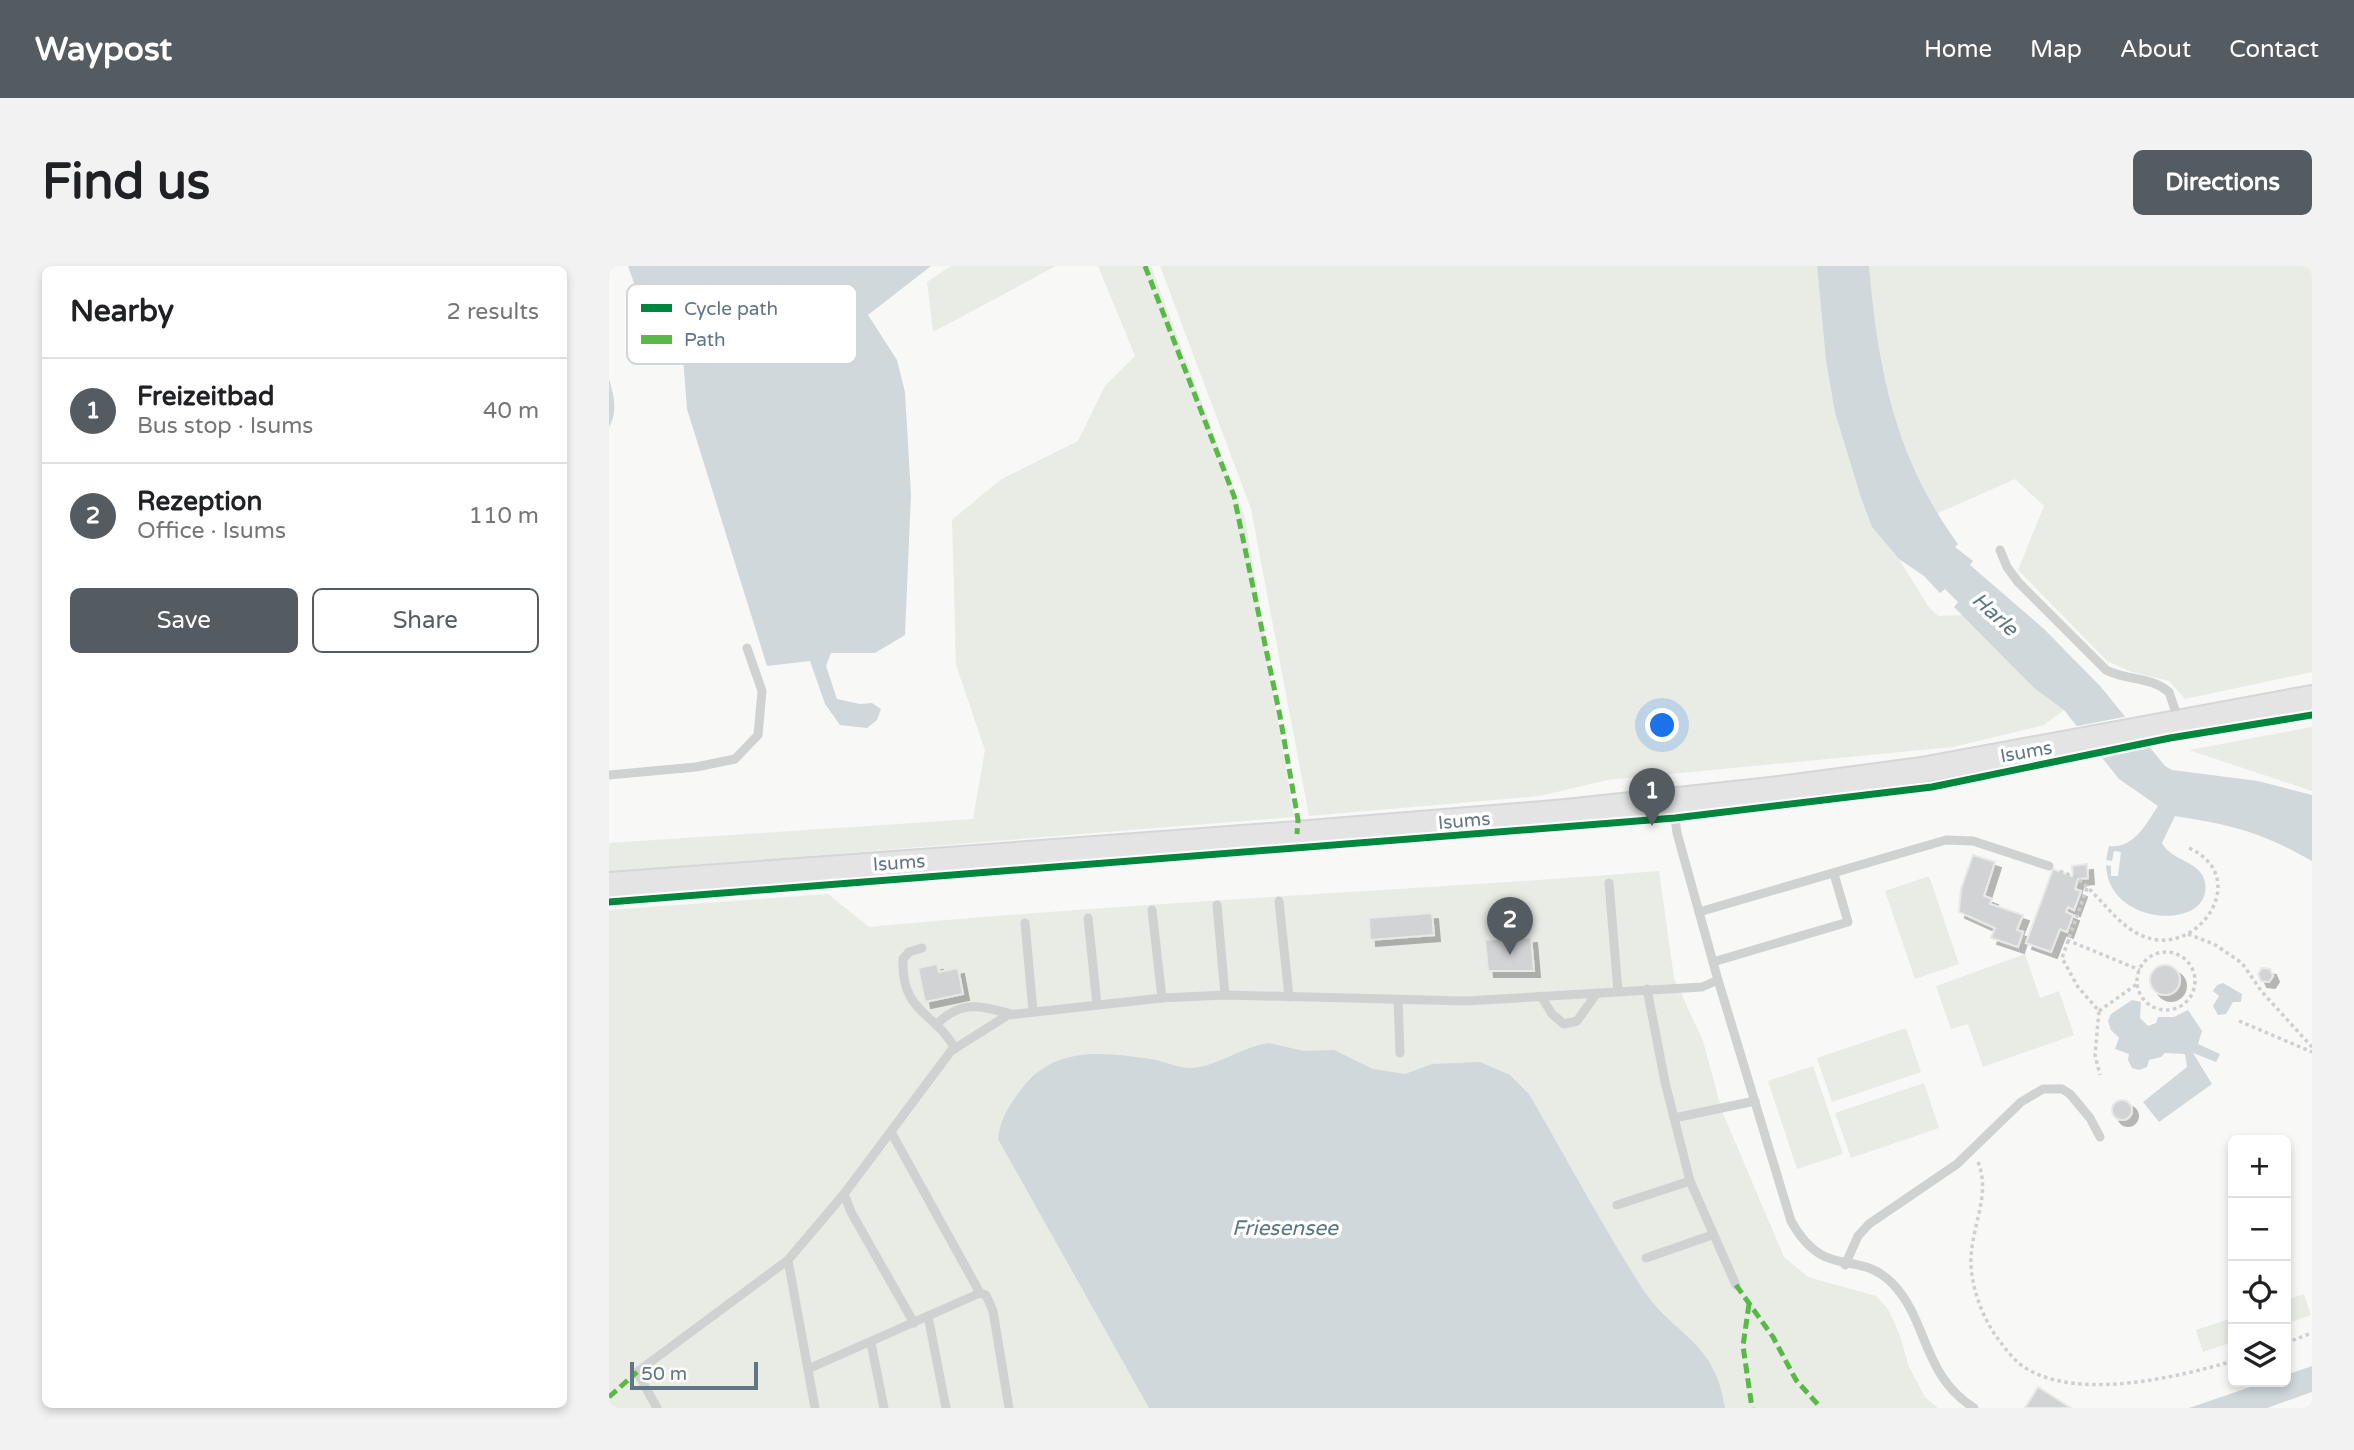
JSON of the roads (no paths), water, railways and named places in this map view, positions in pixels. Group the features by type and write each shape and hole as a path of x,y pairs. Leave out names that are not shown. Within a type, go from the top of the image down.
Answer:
{"main road":[{"name":"Isums","path":"609,885 1233,839 1672,801 1861,779 2312,698"}],"lane":[{"path":"2000,550 2007,567 2018,582 2106,670 2149,680 2169,692 2170,725"},
{"path":"609,775 697,767 735,759 758,735 762,691 747,648"},
{"path":"1672,801 1677,833 1718,980 1791,1221 1809,1249 1845,1265 1867,1268 1894,1285 1941,1378 1974,1408"},
{"path":"1699,912 1960,839 2049,866"},
{"path":"1713,962 1848,922 1834,874"},
{"path":"1609,883 1618,991"},
{"path":"1279,901 1289,997"},
{"path":"1216,905 1225,995"},
{"path":"1152,910 1162,998"},
{"path":"1088,918 1097,1005"},
{"path":"1025,923 1033,1011"},
{"path":"922,948 909,952 903,959 903,970 913,1003 944,1031 955,1049"},
{"path":"657,1408 637,1373 788,1261 844,1194 920,1089 955,1049 978,1032 1014,1014 1162,998 1225,995 1466,1001 1702,986 1718,980"},
{"path":"1647,989 1690,1181 1736,1286"},
{"path":"1541,996 1552,1014 1564,1024 1577,1021 1597,993"},
{"path":"1398,999 1400,1053"},
{"path":"936,1025 953,1010 966,1006 1014,1014"},
{"path":"1845,1265 1858,1236 1869,1224 1973,1150 2021,1102 2043,1089 2062,1089 2070,1094 2090,1118 2100,1137"},
{"path":"1674,1118 1755,1101"},
{"path":"891,1132 980,1293"},
{"path":"1617,1205 1690,1181"},
{"path":"844,1194 851,1212 914,1323"},
{"path":"1646,1258 1712,1235"},
{"path":"788,1261 815,1408"},
{"path":"808,1369 980,1293 986,1295 993,1311 1009,1408"},
{"path":"928,1316 946,1408"},
{"path":"871,1343 884,1408"}],"water":[{"path":"628,266 931,266 868,315 897,360 905,392 911,495 905,635 875,653 831,653 826,666 837,699 860,704 872,703 881,709 877,720 867,728 840,725 825,704 810,661 767,666 687,409 683,364 857,364 857,284 634,284"},
{"name":"Harle","path":"1817,266 1869,266 1878,341 1893,412 1919,479 1936,512 1958,544 1955,547 1973,561 1970,565 2044,629 2101,687 2165,766 2172,770 2258,781 2312,795 2312,861 2246,831 2175,816 2162,843 2172,854 2192,865 2202,875 2205,882 2203,898 2194,909 2178,915 2160,916 2141,911 2124,901 2111,886 2106,865 2111,866 2111,876 2118,876 2121,852 2114,851 2112,861 2106,860 2109,846 2126,844 2144,827 2158,806 2119,779 2064,710 2034,688 1954,607 1958,602 1945,589 1940,593 1924,576 1899,559 1872,527 1835,413 1826,361"},
{"path":"609,379 614,409 609,427"},
{"path":"2223,983 2242,994 2241,1002 2233,1002 2226,1014 2218,1015 2213,1006 2219,996 2213,991 2217,985"},
{"path":"2132,1000 2141,1002 2140,1018 2148,1026 2156,1023 2158,1017 2174,1017 2188,1010 2202,1031 2198,1044 2220,1054 2216,1062 2193,1053 2212,1084 2159,1122 2143,1102 2187,1067 2185,1054 2165,1053 2149,1060 2147,1067 2139,1070 2132,1068 2128,1060 2129,1054 2115,1049 2119,1038 2111,1030 2108,1021 2111,1014"},
{"name":"Friesensee","path":"1269,1043 1304,1051 1334,1050 1373,1069 1405,1074 1432,1064 1480,1062 1510,1075 1529,1094 1642,1288 1654,1304 1703,1352 1720,1385 1725,1408 1149,1408 998,1139 1001,1124 1023,1087 1050,1064 1065,1058 1116,1055 1193,1068"},
{"path":"2312,1366 2312,1392 2267,1408 2189,1408 2250,1387 2291,1387 2291,1373"}],"place":[{"name":"Freizeitbad","path":"1652,826"},
{"name":"Rezeption","path":"1510,955"}]}
